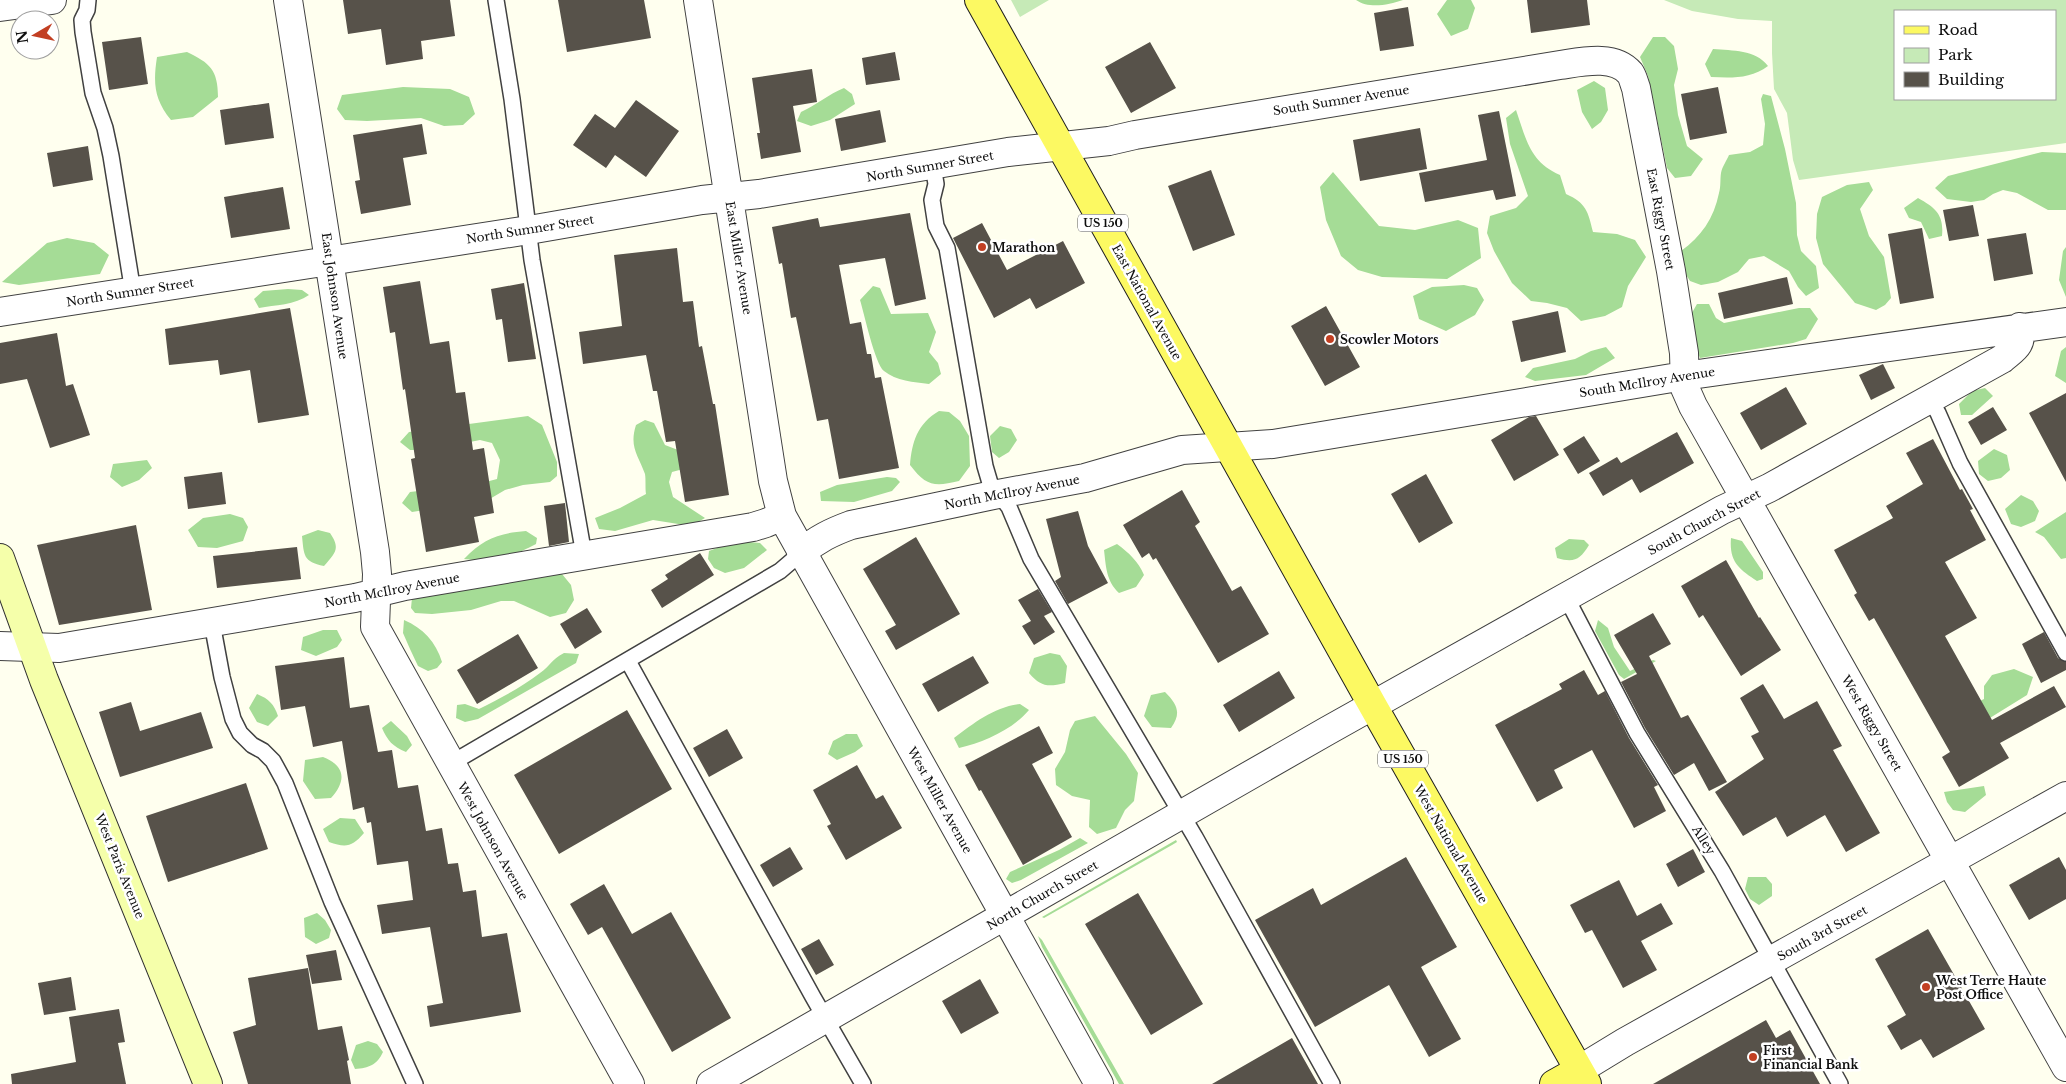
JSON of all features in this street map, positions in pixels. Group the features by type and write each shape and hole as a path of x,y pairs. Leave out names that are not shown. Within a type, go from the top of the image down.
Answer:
{"main road":[{"name":"East National Avenue","path":"979,0 1229,447"},
{"name":"West National Avenue","path":"1229,447 1372,706 1583,1077"},
{"path":"1554,1084 1583,1077"}],"street":[{"path":"0,7 52,0"},
{"name":"East Johnson Avenue","path":"288,0 375,552 376,592"},
{"name":"East Miller Avenue","path":"698,0 773,481 782,516"},
{"name":"South Sumner Avenue","path":"1060,146 1109,141 1135,135 1560,65 1607,62 1622,67"},
{"name":"East Riggy Street","path":"1622,67 1630,74 1636,88 1644,127 1671,271 1684,353 1684,376"},
{"name":"North Sumner Street","path":"0,312 529,230 702,200 759,194 1008,152 1060,146"},
{"name":"South McIlroy Avenue","path":"1229,447 1274,444 1684,376 2066,322"},
{"name":"South Church Street","path":"1372,706 1713,515 1769,488 2002,359 2019,344 2021,336 2020,327"},
{"name":"West Riggy Street","path":"1684,376 1685,388 1693,406 2066,1067"},
{"name":"North McIlroy Avenue","path":"801,553 814,541 830,532 851,525 1085,478 1182,450 1229,447"},
{"name":"North McIlroy Avenue","path":"0,646 59,648 212,623 584,555 753,527 782,516"},
{"name":"West Miller Avenue","path":"782,516 1099,1084"},
{"name":"West Paris Avenue","path":"0,558 32,648 208,1084"},
{"name":"West Johnson Avenue","path":"376,592 375,628 630,1084"},
{"name":"North Church Street","path":"711,1084 1372,706"},
{"name":"South 3rd Street","path":"1583,1077 1625,1042 2066,796"}],"lane":[{"path":"88,0 87,10 82,20 84,40 93,93 105,128 111,156 132,292"},
{"path":"496,0 550,366 572,474 584,555"},
{"path":"933,166 936,184 932,200 936,226 947,248 985,466 990,483 1009,508 1032,559 1182,814 1332,1084"},
{"path":"1929,398 1938,413 1960,463 2066,653"},
{"path":"450,764 780,571 801,553"},
{"name":"Alley","path":"1566,597 1638,733 1722,871 1840,1084"},
{"path":"212,623 222,677 233,718 240,733 273,761 285,783 332,902 415,1084"},
{"path":"628,661 863,1084"}],"green space":[{"path":"1011,0 1049,0 1020,17"},
{"path":"1356,0 1403,0 1385,5 1373,5"},
{"path":"1447,0 1471,0 1475,8 1468,29 1451,36 1437,14"},
{"path":"1664,0 2066,0 2066,143 1799,180 1793,160 1787,113 1774,89 1772,21 1738,19 1692,11"},
{"path":"1653,37 1665,37 1674,46 1678,69 1674,85 1678,115 1687,146 1703,159 1691,176 1675,178 1667,168 1648,76 1640,57"},
{"path":"1713,49 1743,52 1757,56 1768,66 1748,75 1711,77 1705,64"},
{"path":"187,52 202,60 211,68 218,88 218,97 193,117 171,120 161,105 156,90 157,57"},
{"path":"1594,81 1605,88 1608,110 1601,122 1592,129 1582,112 1577,90"},
{"path":"403,87 450,89 469,97 475,114 463,125 444,126 421,118 367,121 345,120 337,109 342,95"},
{"path":"844,88 852,94 855,104 830,120 811,126 797,121 801,112"},
{"path":"1763,94 1771,96 1785,149 1796,203 1797,235 1801,251 1816,266 1819,288 1806,296 1798,287 1789,271 1764,256 1749,259 1738,272 1718,282 1701,285 1690,281 1683,270 1681,251 1695,240 1706,226 1714,211 1722,171 1729,155 1750,152 1763,145 1765,124 1761,99"},
{"path":"1516,110 1530,148 1542,163 1560,175 1566,194 1573,197 1585,208 1593,232 1617,234 1635,240 1646,257 1628,286 1622,307 1605,316 1581,321 1567,308 1531,301 1512,283 1494,251 1487,233 1490,216 1516,208 1528,196 1510,144 1506,118"},
{"path":"2042,152 2066,153 2066,210 2048,210 2017,193 2003,190 1984,200 1971,202 1947,199 1935,188 1948,176"},
{"path":"1333,172 1379,226 1415,230 1458,220 1478,228 1481,258 1447,279 1382,277 1358,270 1341,256 1326,220 1320,187"},
{"path":"1869,182 1873,190 1860,209 1869,236 1884,257 1891,298 1885,305 1876,310 1855,303 1823,264 1816,238 1817,214 1822,197 1847,185"},
{"path":"1918,198 1930,205 1938,213 1942,223 1942,236 1929,239 1921,222 1909,218 1904,208"},
{"path":"67,238 94,243 109,255 100,274 19,285 2,282 47,243"},
{"path":"2066,247 2066,297 2059,280 2063,251"},
{"path":"1464,285 1477,288 1484,300 1475,315 1446,331 1419,319 1413,296 1432,287"},
{"path":"873,286 880,288 891,314 928,313 936,332 929,352 938,363 941,374 929,384 905,381 894,377 884,371 877,359 860,300"},
{"path":"302,290 309,295 291,303 259,308 254,299 263,291"},
{"path":"1697,304 1709,304 1716,318 1724,323 1799,308 1810,308 1818,319 1806,339 1793,343 1700,358 1689,318"},
{"path":"1606,347 1615,358 1586,375 1535,381 1525,377 1533,368 1575,359 1591,351"},
{"path":"2066,347 2066,383 2055,376 2061,351"},
{"path":"1985,388 1993,396 1972,415 1961,415 1959,404 1972,391"},
{"path":"939,411 949,412 960,421 969,436 970,466 959,481 943,484 926,481 910,465 912,449 917,434 925,422"},
{"path":"528,416 542,425 557,462 557,476 550,482 523,485 505,490 488,500 412,512 402,503 410,492 478,484 497,479 500,460 492,443 480,440 430,450 410,450 400,442 409,432"},
{"path":"645,420 654,423 665,445 678,450 687,468 672,472 669,482 673,497 705,518 691,526 653,520 615,531 599,529 595,518 620,508 646,494 645,474 635,451 633,439 636,425"},
{"path":"1000,426 1011,429 1017,440 1009,452 999,458 992,452 990,436"},
{"path":"1994,449 2007,455 2010,470 2001,478 1988,481 1979,474 1978,461"},
{"path":"147,460 152,468 139,480 122,487 110,477 113,464"},
{"path":"887,477 896,478 900,482 892,491 854,502 821,501 820,492 837,485"},
{"path":"2021,495 2033,501 2039,511 2035,521 2021,527 2011,524 2005,509"},
{"path":"2066,512 2066,558 2061,559 2044,537 2035,532"},
{"path":"230,514 243,518 248,527 243,541 217,548 198,547 188,530 203,518"},
{"path":"318,530 330,533 336,547 334,554 324,566 308,560 303,548 302,536"},
{"path":"526,531 537,538 536,544 501,558 483,560 464,559 478,546 492,538 508,533"},
{"path":"1731,538 1742,541 1763,572 1763,579 1757,581 1736,564 1732,553"},
{"path":"1569,539 1584,540 1589,545 1583,554 1576,559 1557,558 1555,548"},
{"path":"749,542 760,543 767,550 744,568 725,573 714,568 708,559 709,551 725,545"},
{"path":"1117,544 1133,558 1144,575 1136,587 1119,593 1109,578 1104,550"},
{"path":"562,574 571,585 574,600 566,613 550,617 514,601 501,601 471,610 432,614 415,613 411,608 412,598"},
{"path":"404,620 428,636 442,662 437,668 428,671 418,666 403,633"},
{"path":"1598,620 1608,628 1614,647 1630,671 1653,660 1656,661 1624,679 1619,675 1595,631"},
{"path":"323,630 337,630 342,640 337,647 316,656 301,650 303,637"},
{"path":"564,653 579,654 576,663 478,719 465,722 456,718 457,705 465,704 479,709 526,683"},
{"path":"1050,653 1060,655 1067,666 1065,683 1045,685 1037,681 1029,673 1034,658"},
{"path":"2014,669 2033,677 2027,695 1985,721 1967,707 1984,699 1984,686 1992,675"},
{"path":"1165,692 1177,709 1176,718 1171,728 1152,727 1144,716 1151,695"},
{"path":"257,694 270,702 278,716 268,726 257,722 249,708"},
{"path":"1020,704 1029,710 1014,724 988,739 959,748 954,738 969,727 993,712"},
{"path":"1095,716 1126,754 1138,773 1134,801 1125,810 1116,828 1097,834 1089,827 1090,800 1072,796 1056,785 1055,769 1065,752 1070,730 1075,721"},
{"path":"391,721 407,736 412,745 406,752 388,740 382,728"},
{"path":"846,734 857,734 863,746 837,760 828,754 833,741"},
{"path":"323,757 339,769 341,774 340,785 331,798 315,799 303,781 305,760"},
{"path":"1984,786 1986,795 1965,812 1953,810 1947,802 1944,792"},
{"path":"340,818 355,819 364,833 352,844 340,845 329,842 323,829"},
{"path":"1080,838 1088,843 1021,880 1012,883 1006,879 1010,872 1059,850"},
{"path":"1176,840 1177,842 1172,845 1044,918 1042,917"},
{"path":"1748,877 1766,877 1772,884 1772,896 1759,905 1750,899 1745,889"},
{"path":"317,913 325,920 331,930 329,938 316,944 305,937 304,918"},
{"path":"1038,936 1124,1084 1119,1084 1042,947"},
{"path":"368,1041 377,1044 383,1052 372,1065 355,1069 351,1060 356,1045"}],"building":[{"path":"343,0 450,0 455,36 421,41 423,59 386,65 381,29 348,34"},
{"path":"558,0 644,0 651,38 567,52"},
{"path":"1527,0 1587,0 1590,25 1531,33"},
{"path":"1408,7 1414,46 1380,51 1374,13"},
{"path":"141,37 148,84 109,90 102,42"},
{"path":"1150,42 1176,88 1131,113 1105,67"},
{"path":"895,52 900,80 866,85 862,58"},
{"path":"812,69 817,102 793,106 801,152 761,159 757,133 760,133 752,78"},
{"path":"1718,87 1727,133 1690,140 1681,94"},
{"path":"636,100 679,131 646,177 615,155 606,168 573,145 595,114 615,128"},
{"path":"269,103 274,138 225,145 220,110"},
{"path":"880,110 886,142 841,151 835,119"},
{"path":"1499,111 1516,196 1496,200 1493,190 1425,202 1419,173 1487,160 1478,115"},
{"path":"422,124 427,154 403,158 411,205 361,214 355,181 360,180 353,135"},
{"path":"1420,128 1427,169 1360,181 1353,140"},
{"path":"88,146 93,180 53,187 47,153"},
{"path":"1211,170 1235,235 1193,251 1168,186"},
{"path":"283,187 290,229 231,238 224,197"},
{"path":"1973,205 1979,236 1949,241 1943,210"},
{"path":"910,213 926,299 895,306 885,258 839,265 850,324 861,322 867,354 871,354 875,378 881,377 899,468 839,479 828,419 817,421 796,317 791,318 782,263 779,264 772,227 818,218 820,227"},
{"path":"982,223 1007,270 1063,241 1085,283 1036,309 1030,298 994,318 953,238"},
{"path":"1922,228 1934,298 1900,304 1888,234"},
{"path":"2026,233 2033,274 1994,281 1987,239"},
{"path":"677,248 683,302 693,301 699,347 702,346 713,404 715,404 729,495 685,502 675,441 666,442 657,391 653,391 646,355 583,364 579,332 622,326 614,255"},
{"path":"1787,277 1793,304 1724,319 1718,293"},
{"path":"420,281 430,344 449,341 456,393 465,392 473,450 484,448 494,513 474,517 479,542 426,552 411,459 415,458 405,389 403,390 395,332 390,333 383,287"},
{"path":"524,283 536,359 508,362 502,319 496,320 491,289"},
{"path":"1326,306 1360,367 1325,386 1291,326"},
{"path":"290,308 309,415 258,423 250,370 220,375 218,360 169,365 165,329"},
{"path":"1558,311 1566,352 1521,362 1512,321"},
{"path":"57,333 66,386 73,384 90,435 50,448 27,379 0,384 0,343"},
{"path":"1883,364 1895,388 1871,400 1859,375"},
{"path":"1786,387 1807,424 1761,450 1740,413"},
{"path":"2066,393 2066,482 2029,413"},
{"path":"1993,407 2007,430 1981,445 1968,422"},
{"path":"1536,416 1559,455 1514,481 1491,440 1529,417"},
{"path":"1677,432 1694,463 1640,493 1632,479 1603,496 1589,473 1617,457 1621,463"},
{"path":"1584,436 1600,461 1578,474 1563,449"},
{"path":"1933,439 1960,490 1962,489 1973,509 1970,510 1986,540 1945,562 1977,618 1945,636 1992,720 2054,686 2066,707 2000,743 2009,758 1959,787 1942,757 1950,752 1874,618 1869,621 1854,595 1857,593 1834,550 1893,518 1886,506 1923,484 1906,453"},
{"path":"222,472 226,504 188,509 184,477"},
{"path":"1426,474 1453,523 1419,543 1391,494"},
{"path":"1182,490 1200,522 1195,526 1232,591 1241,586 1269,634 1218,663 1156,558 1153,560 1149,553 1142,558 1123,525"},
{"path":"565,503 569,542 549,546 544,506"},
{"path":"1078,511 1088,546 1108,583 1068,604 1055,581 1061,577 1046,519"},
{"path":"136,525 152,610 59,625 37,545"},
{"path":"916,537 960,614 896,650 885,631 896,625 863,569"},
{"path":"297,547 301,579 217,588 213,556"},
{"path":"700,553 714,575 662,608 651,590 668,579 665,575"},
{"path":"1726,560 1759,618 1781,650 1741,676 1703,615 1699,618 1681,586"},
{"path":"1038,589 1052,612 1044,616 1055,632 1034,645 1022,626 1031,621 1018,600"},
{"path":"587,608 602,632 575,649 560,624"},
{"path":"1653,613 1671,644 1649,656 1681,718 1688,715 1727,782 1709,791 1694,763 1674,775 1645,728 1621,682 1637,674 1614,635"},
{"path":"2044,632 2058,658 2066,662 2066,670 2041,683 2022,644"},
{"path":"518,634 538,668 477,704 457,670"},
{"path":"973,656 989,683 938,712 922,684"},
{"path":"344,657 350,708 369,705 378,752 392,750 398,788 418,785 426,831 442,828 448,864 458,863 463,892 476,890 482,937 507,933 521,1012 430,1027 427,1006 443,1003 430,927 382,934 377,905 413,900 408,861 377,865 371,822 367,823 364,807 353,810 342,741 313,747 305,706 281,710 275,666"},
{"path":"1584,670 1598,695 1605,691 1629,738 1658,785 1654,787 1666,811 1634,828 1592,750 1554,770 1563,788 1537,802 1495,725 1562,689 1559,684"},
{"path":"1279,671 1295,698 1239,732 1223,705"},
{"path":"1763,684 1784,719 1817,701 1842,746 1833,750 1880,833 1846,852 1825,815 1787,837 1776,817 1743,836 1715,792 1764,759 1751,736 1759,732 1740,698"},
{"path":"131,702 140,731 201,712 213,748 120,777 99,712"},
{"path":"627,710 672,789 559,854 514,775"},
{"path":"1039,726 1053,753 1032,764 1072,837 1023,865 965,765"},
{"path":"727,729 743,758 709,777 693,748"},
{"path":"857,765 876,799 883,795 902,828 846,860 827,826 831,824 813,790"},
{"path":"246,783 268,849 168,882 146,816"},
{"path":"790,847 803,869 773,887 760,865"},
{"path":"1693,849 1705,872 1678,887 1666,864"},
{"path":"1406,857 1457,947 1421,967 1461,1039 1429,1057 1389,985 1315,1027 1255,920 1313,888 1321,905"},
{"path":"2059,857 2066,870 2066,899 2029,920 2009,885"},
{"path":"1619,880 1637,916 1661,903 1673,924 1641,941 1657,970 1623,988 1592,930 1585,933 1570,905"},
{"path":"604,884 632,934 671,912 731,1018 672,1052 602,927 588,935 570,904"},
{"path":"1138,893 1203,1004 1151,1035 1085,924"},
{"name":"West Terre Haute Post Office","path":"1928,929 1985,1029 1933,1058 1921,1039 1901,1050 1887,1026 1906,1015 1875,959"},
{"path":"819,939 834,965 816,975 801,949"},
{"path":"336,950 342,980 312,984 306,955"},
{"path":"308,968 318,1030 342,1026 349,1060 347,1061 351,1084 248,1084 233,1032 256,1025 248,978"},
{"path":"71,977 76,1010 44,1015 38,983"},
{"path":"980,979 999,1013 961,1034 942,1001"},
{"path":"119,1009 125,1042 118,1043 126,1084 12,1084 11,1074 76,1062 69,1017"},
{"name":"First Financial Bank","path":"1766,1020 1776,1038 1790,1030 1820,1084 1653,1084"},
{"path":"1292,1038 1318,1084 1212,1084"}],"place":[{"name":"Marathon","path":"982,247"},
{"name":"Scowler Motors","path":"1330,339"},
{"name":"West Terre Haute Post Office","path":"1926,987"},
{"name":"First Financial Bank","path":"1753,1057"}]}
